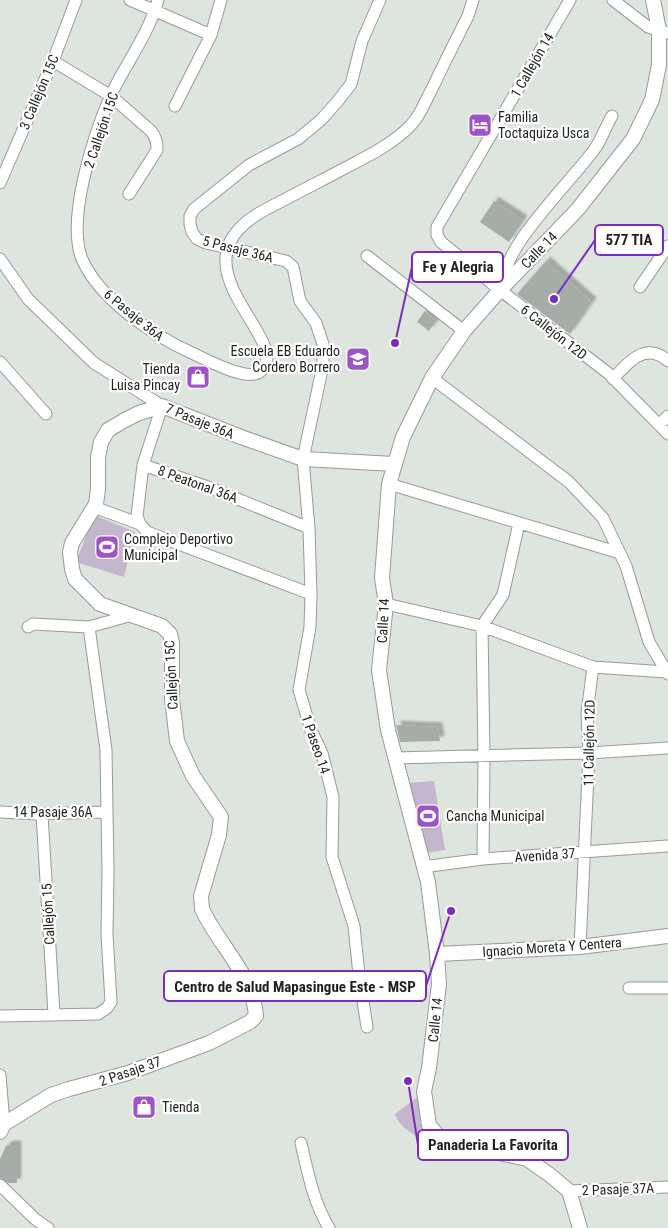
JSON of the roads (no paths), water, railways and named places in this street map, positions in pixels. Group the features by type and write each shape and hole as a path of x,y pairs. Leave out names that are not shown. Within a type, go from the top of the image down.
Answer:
{"street":[{"name":"3 Callejón 15C","path":"0,183 53,61 76,0"},
{"path":"130,0 156,5 211,35"},
{"path":"175,106 211,35 221,0"},
{"name":"5 Pasaje 36A","path":"304,459 323,365 323,344 316,323 300,300 293,267 286,261 206,243 197,238 192,232 190,216 194,209 249,165 298,138 320,120 337,102 351,84 362,41 380,0"},
{"path":"227,247 240,228 253,217 377,152 412,124 464,24 474,0"},
{"name":"1 Callejón 14","path":"437,235 437,227 570,0"},
{"path":"613,0 648,27 663,32"},
{"name":"Calle 14","path":"569,1191 527,1159 449,1142 439,1137 429,1125 424,1091 429,1068 438,984 436,954 428,882 394,758 379,670 386,604 382,578 389,484 394,464 403,437 432,378 464,331 578,209 633,139 652,100 663,32 652,0"},
{"name":"2 Callejón 15C","path":"82,258 78,242 77,219 88,162 111,96 150,25 156,5"},
{"path":"53,61 111,96 151,131 157,143 155,154 130,194"},
{"path":"503,288 504,275 515,249 526,232 596,147 612,116"},
{"name":"6 Callejón 12D","path":"437,235 441,242 503,288 613,379 668,434"},
{"path":"640,287 668,246"},
{"name":"6 Pasaje 36A","path":"82,258 105,293 142,324 168,342 234,372 255,375 263,370 267,354 264,343 237,298 226,272 227,247"},
{"path":"367,256 464,331"},
{"name":"7 Pasaje 36A","path":"0,259 28,300 94,363 162,406 304,459 394,464"},
{"path":"613,379 627,362 646,352 656,353 668,361"},
{"path":"0,362 46,414"},
{"path":"432,378 569,482 602,518 626,566 649,642 667,673"},
{"name":"8 Peatonal 36A","path":"162,406 144,465 208,487 309,528"},
{"name":"Callejón 15C","path":"162,406 139,413 108,430 101,442 98,457 98,489 94,507 72,543 70,560 75,579 100,604 162,626 170,634 172,643 172,699 177,741 193,776 221,817 219,835 201,896 202,909 245,976 256,1016"},
{"path":"659,425 668,416"},
{"name":"1 Paseo 14","path":"304,459 311,594 310,627 299,690 310,730 322,753 333,797 332,857 354,926 367,1027"},
{"path":"144,465 136,516 147,532 311,594"},
{"path":"389,484 620,553"},
{"path":"94,507 140,524"},
{"path":"483,860 482,626 503,595 519,523"},
{"path":"386,604 482,626 593,667 667,673"},
{"path":"28,627 33,624 89,627 132,615"},
{"path":"0,1016 98,1014 107,1008 111,1002 106,934 108,871 106,750 89,627"},
{"name":"11 Callejón 12D","path":"580,947 589,753 587,713 593,667"},
{"path":"394,758 589,753 668,748"},
{"name":"14 Pasaje 36A","path":"0,812 42,814 106,812"},
{"name":"Callejón 15","path":"42,814 54,1014"},
{"name":"Avenida 37","path":"423,867 483,860 668,846"},
{"name":"Ignacio Moreta Y Centera","path":"436,954 580,947 668,936"},
{"path":"629,988 668,988"},
{"name":"2 Pasaje 37","path":"2,1128 51,1095 128,1073 209,1043 250,1022 256,1016"},
{"path":"0,1075 2,1128"},
{"path":"300,1143 313,1194 320,1213 329,1228"},
{"path":"0,1185 35,1219 48,1228"},
{"name":"2 Pasaje 37A","path":"569,1191 668,1187"},
{"path":"569,1191 580,1228"}],"place":[{"name":"Familia Toctaquiza Usca","path":"480,125"},
{"name":"577 TIA","path":"554,299"},
{"name":"Fe y Alegria","path":"395,343"},
{"name":"Escuela EB Eduardo Cordero Borrero","path":"358,359"},
{"name":"Tienda Luisa Pincay","path":"198,377"},
{"name":"Complejo Deportivo Municipal","path":"107,547"},
{"name":"Cancha Municipal","path":"428,816"},
{"name":"Centro de Salud Mapasingue Este - MSP","path":"451,911"},
{"name":"Panaderia La Favorita","path":"408,1081"},
{"name":"Tienda","path":"144,1107"}]}
